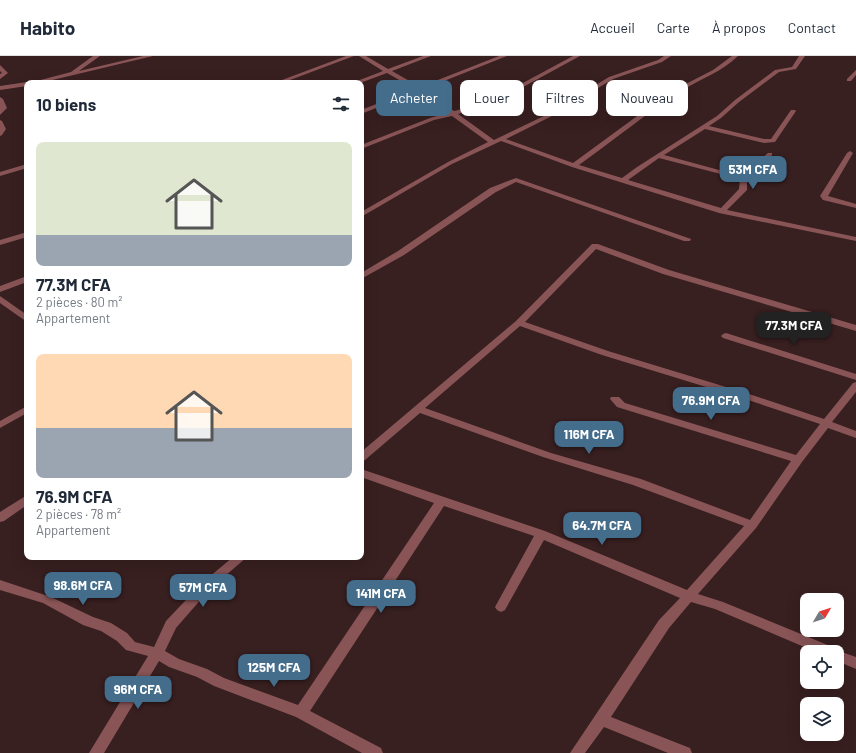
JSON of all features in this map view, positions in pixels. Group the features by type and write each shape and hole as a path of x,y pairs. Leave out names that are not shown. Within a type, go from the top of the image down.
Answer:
{"street":[{"path":"65,76 97,56"},
{"path":"46,80 150,56"},
{"path":"285,80 351,56"},
{"path":"362,56 405,80"},
{"path":"363,80 428,56"},
{"path":"445,80 504,56"},
{"path":"364,146 453,113 486,105 577,56"},
{"path":"364,213 450,163 548,116 612,78 660,61 668,56"},
{"path":"574,166 646,112 680,89 715,71 735,56"},
{"path":"623,181 639,168 704,127 777,71 794,68 802,56"},
{"path":"0,67 5,73 0,77"},
{"path":"850,80 856,72"},
{"path":"0,88 24,84"},
{"path":"0,99 4,108 0,113"},
{"path":"364,111 376,106"},
{"path":"704,127 764,141 773,141 793,111"},
{"path":"453,113 498,141 574,166 722,211 856,239"},
{"path":"0,122 3,129 0,134"},
{"path":"722,211 744,190 744,177 770,154"},
{"path":"850,154 824,196 831,200 856,206"},
{"path":"660,156 730,175 744,177"},
{"path":"0,174 24,167"},
{"path":"364,275 401,253 493,190 516,180 687,239"},
{"path":"0,243 24,235"},
{"path":"364,455 519,324 595,246 666,272 856,328"},
{"path":"0,289 24,280"},
{"path":"0,299 24,317"},
{"path":"519,324 826,423 856,436"},
{"path":"726,336 856,377"},
{"path":"577,753 601,720 664,624 752,525 798,459 856,385"},
{"path":"615,399 621,405 798,459"},
{"path":"418,409 547,455 637,482 752,525"},
{"path":"0,425 24,411"},
{"path":"364,474 541,534 688,596 719,605 813,645"},
{"path":"0,518 24,501"},
{"path":"301,713 442,501"},
{"path":"501,607 541,534"},
{"path":"96,753 157,653 171,625 206,586 237,560"},
{"path":"0,585 47,600 88,621 106,627 122,637 131,646 157,653 174,663 202,673 219,682 301,713 376,753"},
{"path":"844,658 856,663"},
{"path":"601,720 685,753"}]}
